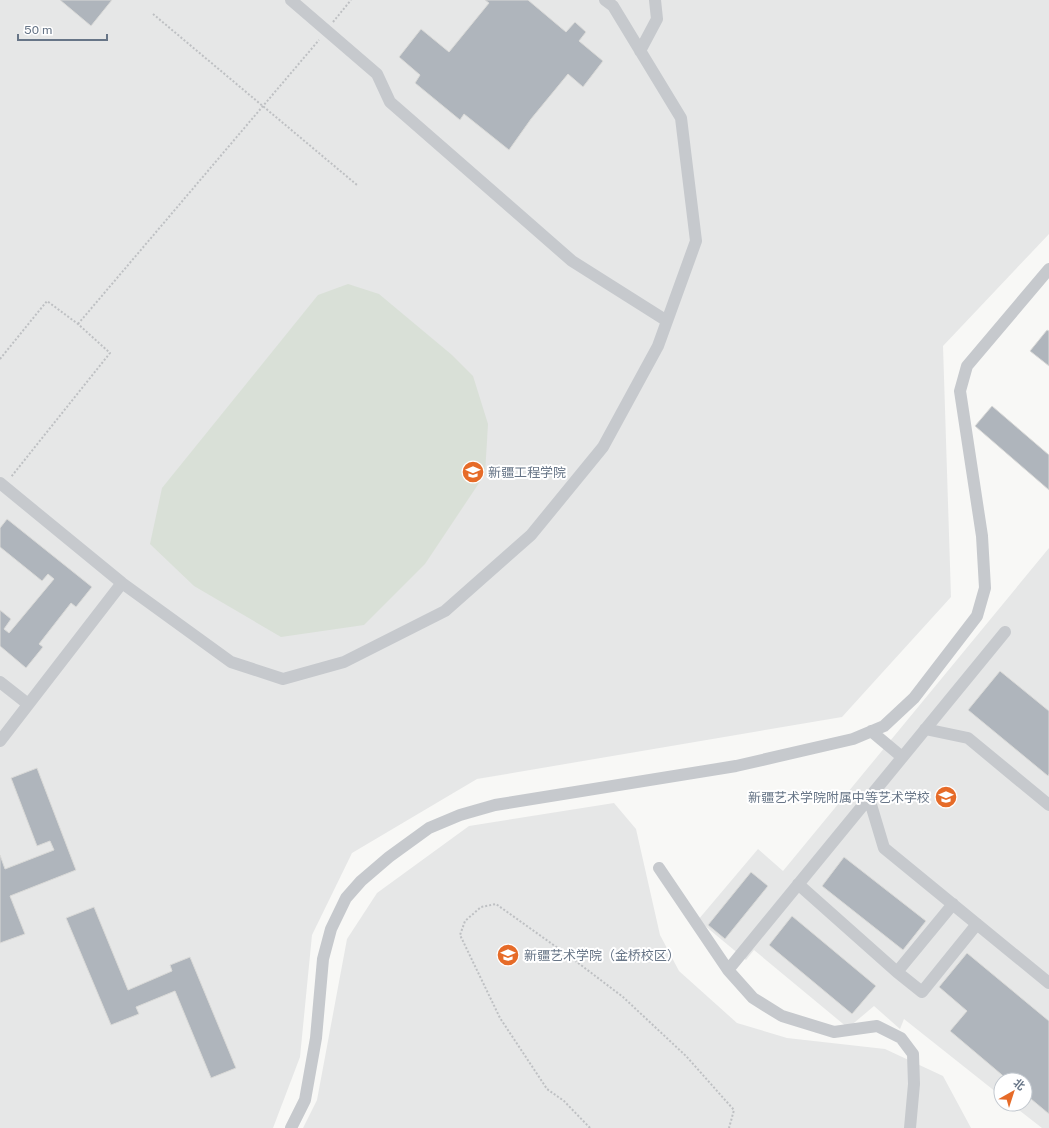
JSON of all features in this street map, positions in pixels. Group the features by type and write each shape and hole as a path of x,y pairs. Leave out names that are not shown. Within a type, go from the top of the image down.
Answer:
{"street":[{"path":"291,0 377,74 390,102 572,261 667,321"},
{"path":"1,486 122,583 231,662 283,679 344,662 445,611 531,535 602,447 658,346 696,241 681,118 613,6 605,0"},
{"path":"640,51 657,19 655,0"},
{"path":"291,1128 305,1100 316,1038 323,959 330,929 346,898 361,881 389,857 429,828 460,815 495,805 736,766 853,739 884,726 914,698 977,616 985,588 982,536 960,391 967,366 1049,269"},
{"path":"0,741 122,583"},
{"path":"728,970 1005,632"},
{"path":"0,682 28,704"},
{"path":"925,729 968,738 1047,799"},
{"path":"871,731 902,757"},
{"path":"869,798 884,848 1049,983"},
{"path":"659,868 728,970 753,998 782,1016 834,1032 877,1026 901,1038 913,1054 914,1084 910,1128"},
{"path":"798,884 897,972 922,992 977,924"},
{"path":"897,972 953,904"}],"path":[{"path":"78,324 351,0"},
{"path":"153,14 358,185"},
{"path":"0,359 47,301 78,324 110,353 1,486"},
{"path":"590,1128 564,1101 547,1090 500,1018 460,935 466,921 481,907 496,904 623,997 686,1056 734,1110 729,1128"}],"shaded area":[{"name":"新疆工程学院","path":"0,0 1049,0 1049,234 943,346 951,597 842,717 477,779 352,853 312,935 300,1057 273,1128 0,1128"},
{"path":"348,284 379,294 452,355 473,376 488,424 485,474 425,564 364,625 281,637 194,586 150,544 162,488 318,295"},
{"name":"新疆艺术学院附属中等艺术学校","path":"1049,548 1049,1128 1042,1128 1021,1112 1033,1112 1033,1072 993,1072 993,1090 904,1019 900,1029 874,1006 848,1028 754,950 746,960 698,920 758,849 783,871"},
{"name":"新疆艺术学院（金桥校区）","path":"614,803 636,829 660,935 679,971 737,1023 787,1038 885,1049 943,1076 971,1128 303,1128 317,1100 347,939 377,893 469,826"}],"building":[{"path":"60,0 112,0 91,26"},
{"path":"485,0 528,0 566,32 575,22 586,32 579,41 603,61 583,87 568,74 531,119 509,150 464,114 460,120 415,83 420,75 399,57 421,29 449,52 489,3"},
{"path":"1047,330 1049,331 1049,366 1030,351"},
{"path":"992,406 1049,455 1049,490 975,426"},
{"path":"7,519 92,587 76,607 71,603 39,644 43,647 26,668 0,646 0,610 11,619 4,629 9,633 54,579 48,574 42,581 0,547 0,528"},
{"path":"1000,671 1049,711 1048,776 968,710"},
{"path":"37,768 76,870 10,896 25,934 0,943 0,855 5,869 54,850 50,841 37,846 11,778"},
{"path":"844,857 926,921 903,950 822,886"},
{"path":"751,872 768,886 725,939 708,925"},
{"path":"94,907 128,990 172,971 170,965 190,957 236,1068 211,1078 175,991 136,1007 139,1014 111,1025 66,918"},
{"path":"792,916 876,986 852,1014 769,945"},
{"path":"967,953 1049,1021 1049,1114 1033,1101 1033,1072 999,1072 950,1031 967,1011 939,987"}],"place":[{"name":"新疆工程学院","path":"473,472"},
{"name":"新疆艺术学院附属中等艺术学校","path":"946,797"},
{"name":"新疆艺术学院（金桥校区）","path":"508,955"}]}
